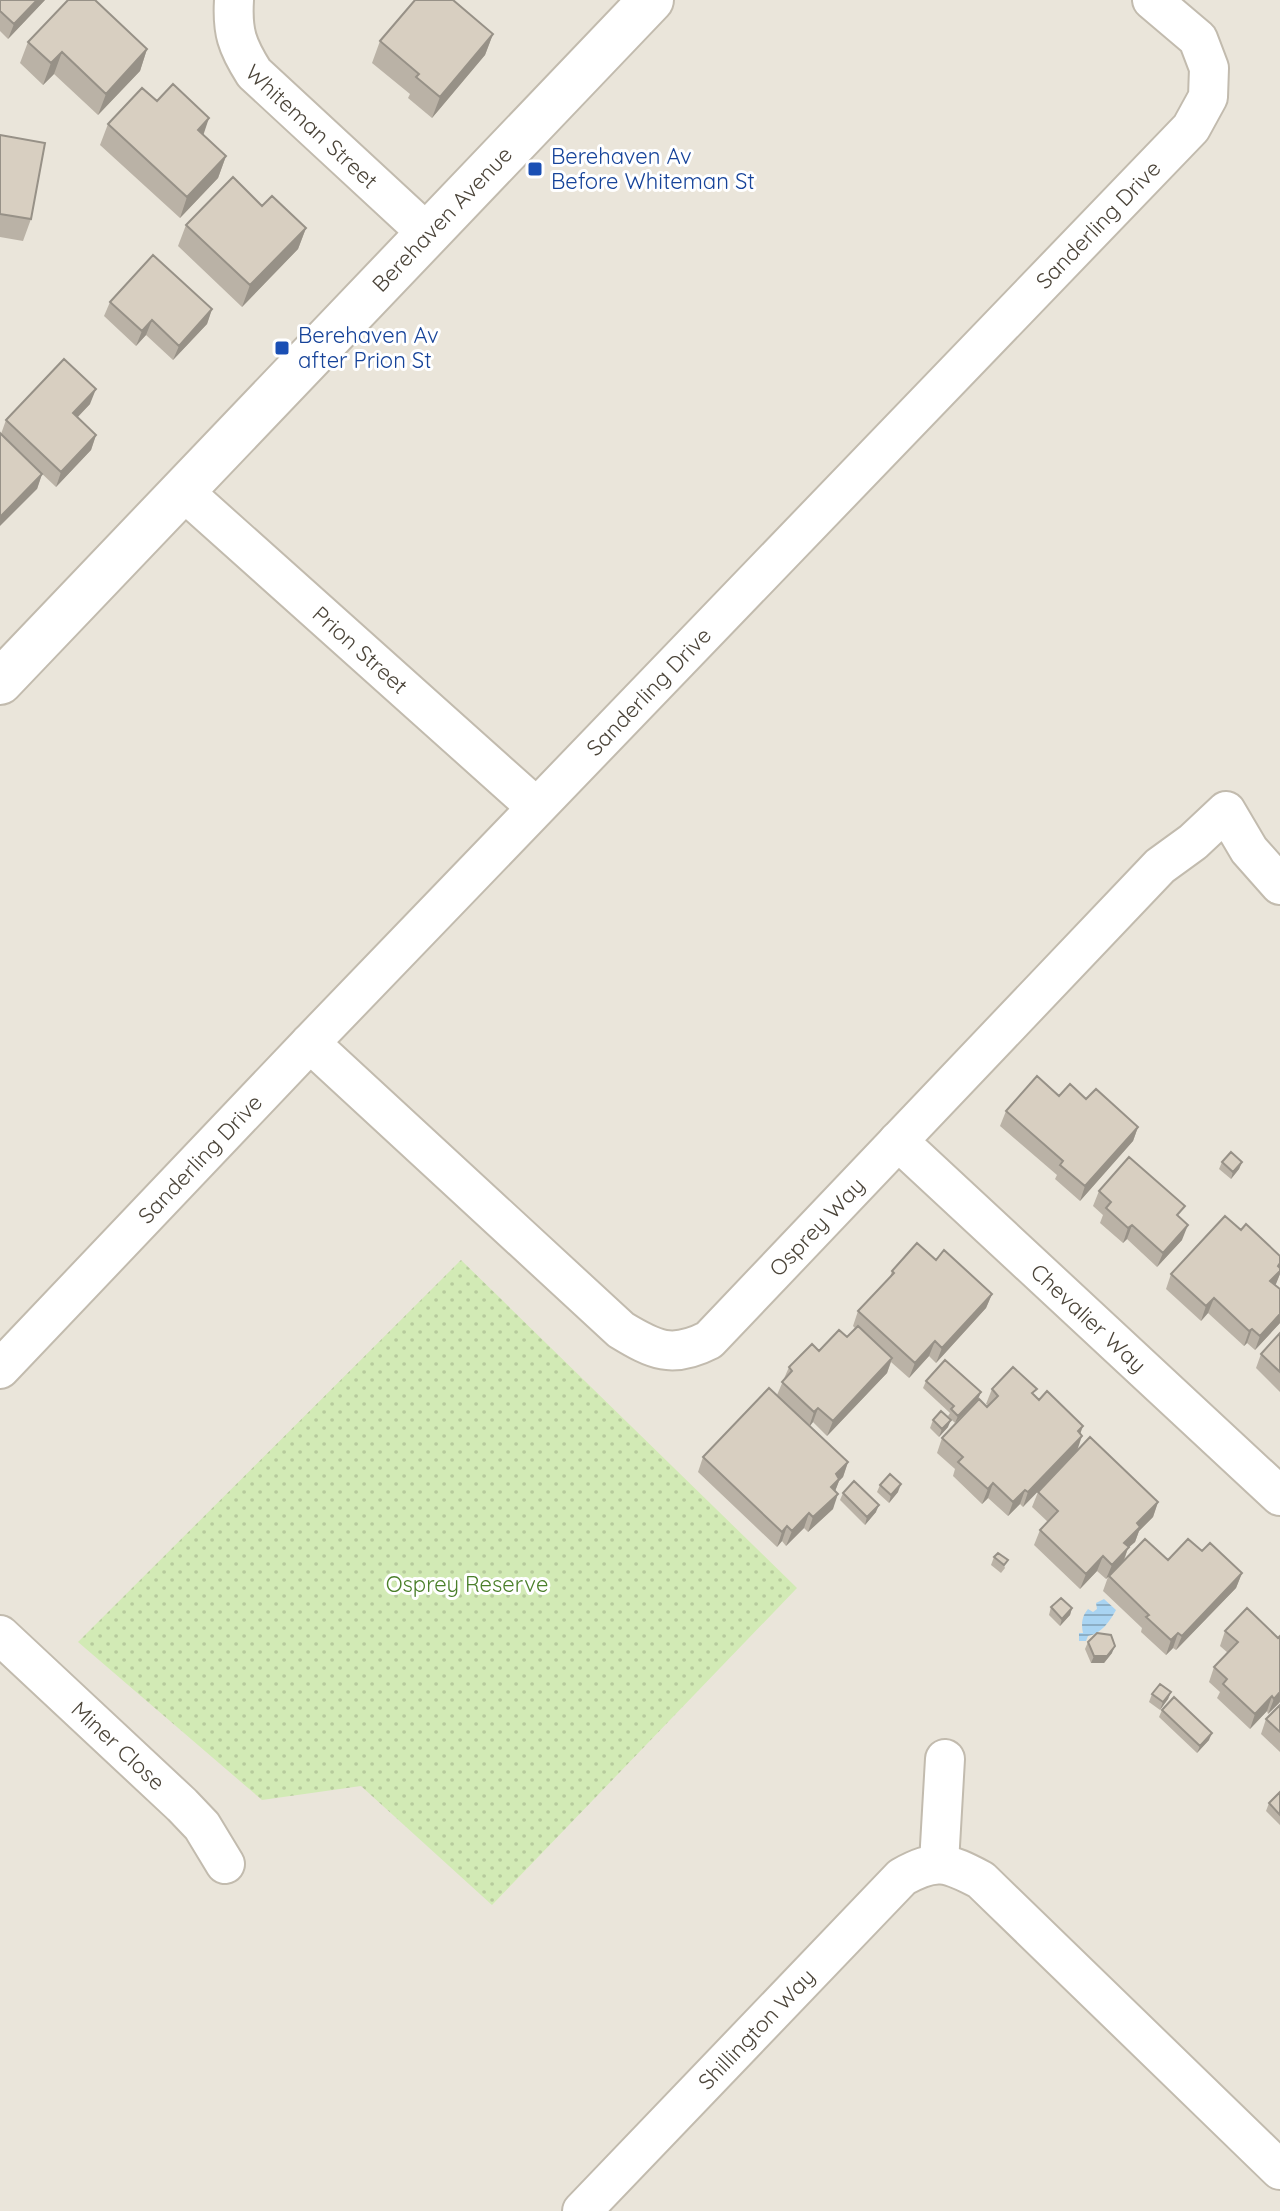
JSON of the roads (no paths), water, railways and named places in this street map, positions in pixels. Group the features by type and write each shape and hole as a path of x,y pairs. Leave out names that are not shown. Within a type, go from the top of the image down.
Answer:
{"street":[{"name":"Whiteman Street","path":"234,0 233,25 239,49 254,73 428,234"},
{"name":"Berehaven Avenue","path":"0,682 651,0"},
{"name":"Sanderling Drive","path":"0,1369 536,807 1191,128 1208,97 1209,68 1198,39 1152,0"},
{"name":"Prion Street","path":"183,491 536,807"},
{"name":"Osprey Way","path":"310,1043 621,1330 647,1346 670,1352 691,1350 709,1340 1160,866 1193,842 1226,811 1249,850 1280,885"},
{"name":"Chevalier Way","path":"898,1141 1280,1496"},
{"name":"Miner Close","path":"0,1635 182,1805 202,1826 225,1864"},
{"path":"945,1759 939,1863 981,1880 1280,2170"},
{"name":"Shillington Way","path":"582,2211 902,1877 923,1866 939,1863"}],"water":[{"path":"1104,1599 1116,1610 1114,1614 1101,1630 1088,1636 1086,1641 1079,1641 1086,1612 1088,1609 1093,1612 1097,1609 1096,1603"}],"place":[{"name":"Berehaven Av Before Whiteman St","path":"535,169"},
{"name":"Berehaven Av after Prion St","path":"282,348"}],"park label":[{"name":"Osprey Reserve","path":"467,1584"}]}
